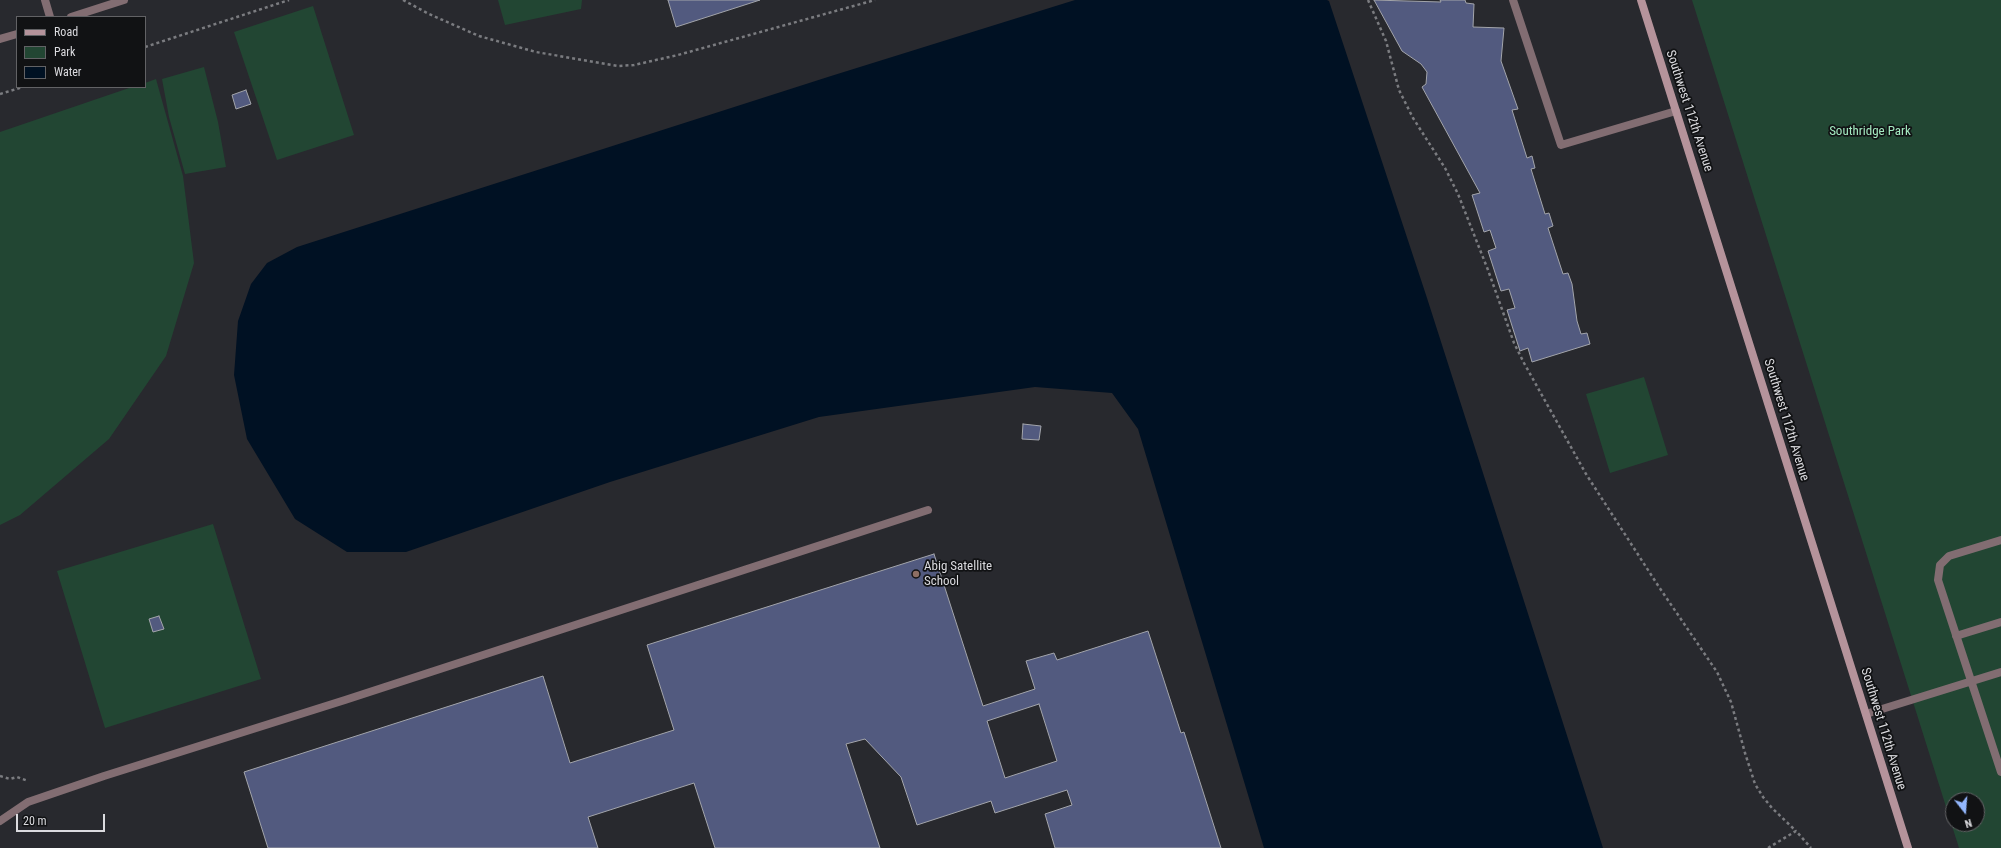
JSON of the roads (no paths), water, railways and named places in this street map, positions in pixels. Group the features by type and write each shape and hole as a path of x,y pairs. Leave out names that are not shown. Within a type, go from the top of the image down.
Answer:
{"street":[{"path":"44,0 50,16"},
{"path":"73,16 101,3 124,0"},
{"path":"1514,0 1561,145 1676,111"},
{"name":"Southwest 112th Avenue","path":"1641,0 1908,848"},
{"path":"0,39 16,34"},
{"path":"0,821 28,802 104,776 345,700 928,510"},
{"path":"2001,540 1949,556 1940,565 1938,580 2001,772"},
{"path":"1956,636 2001,622"},
{"path":"1866,714 2001,672"}],"water":[{"path":"1075,0 1329,1 1427,298 1603,848 1264,848 1138,429 1112,393 1035,387 819,417 610,482 406,552 347,552 295,519 247,439 234,375 238,321 251,284 267,263 297,247 831,76"}],"place":[{"name":"Abig Satellite School","path":"916,574"}],"park label":[{"name":"Southridge Park","path":"1870,132"}]}
